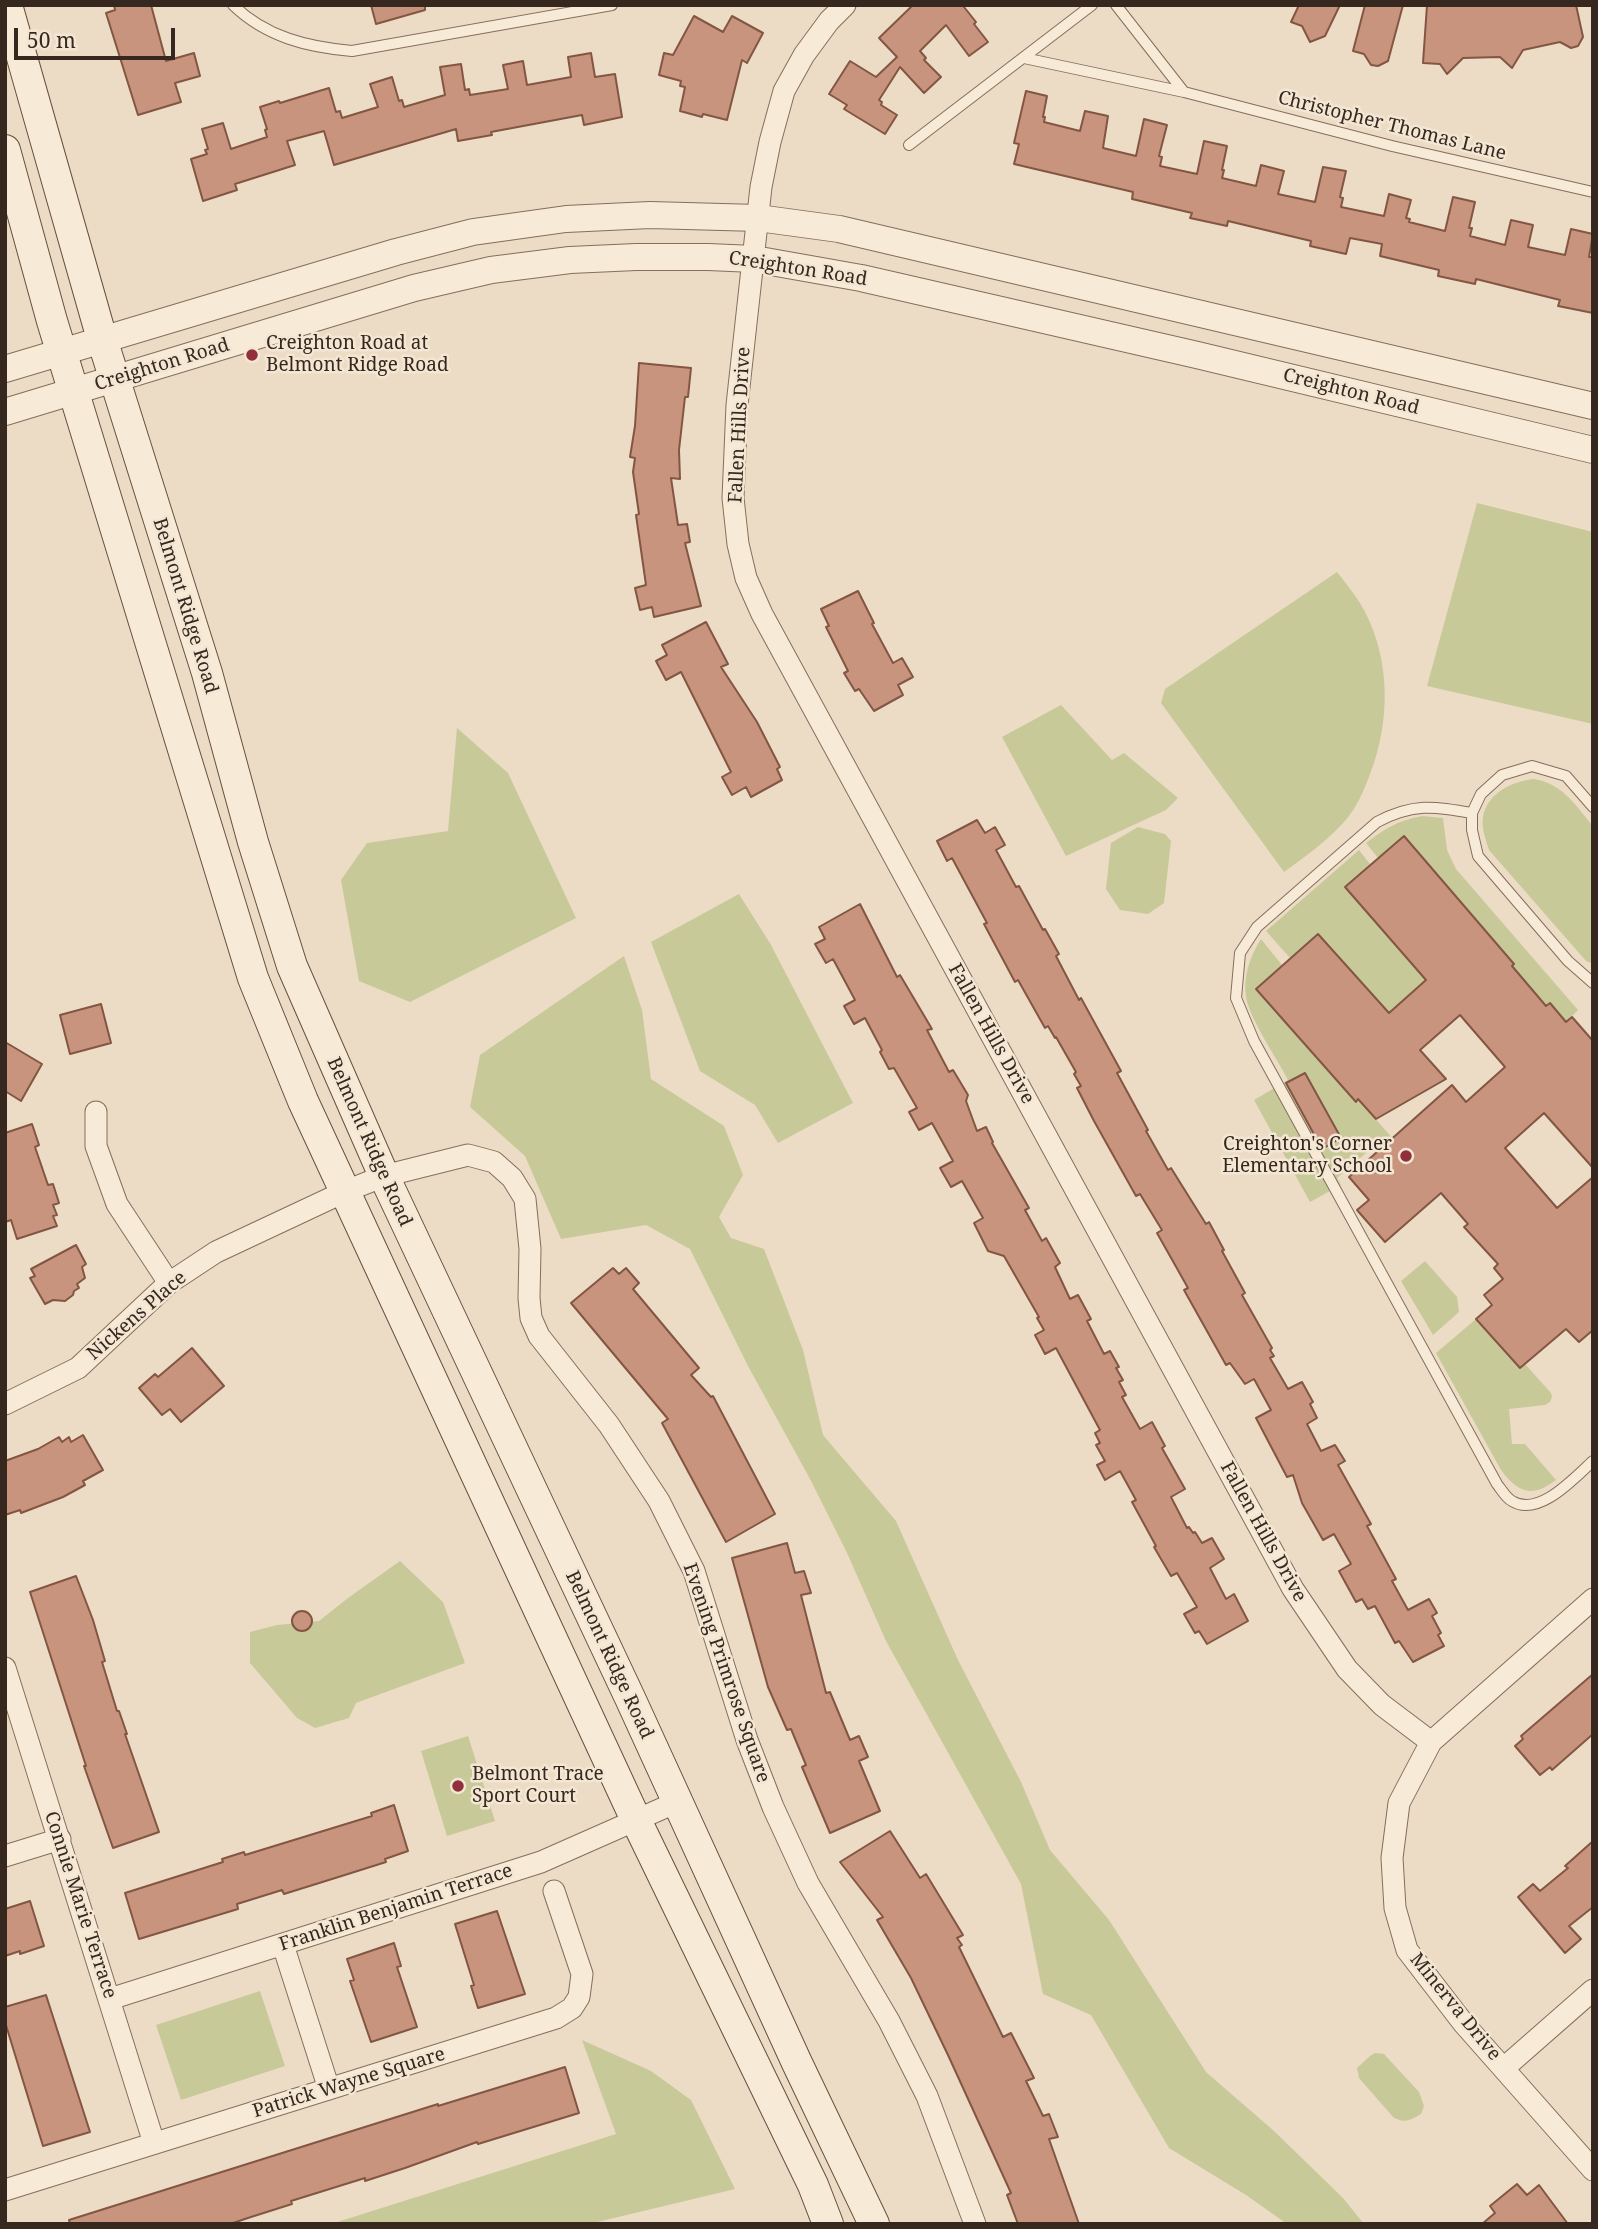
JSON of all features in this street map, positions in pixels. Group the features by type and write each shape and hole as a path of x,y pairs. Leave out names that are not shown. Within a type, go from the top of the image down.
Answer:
{"main road":[{"name":"Belmont Ridge Road","path":"7,5 102,339 207,673 253,842 292,966 384,1176 631,1698 797,2063 874,2224"},
{"name":"Belmont Ridge Road","path":"5,150 61,351 253,978 303,1101 636,1820 813,2185 828,2224"}],"street":[{"name":"Fallen Hills Drive","path":"845,5 829,21 804,55 784,91 761,187 737,405 733,498 738,544 746,578 762,614 1293,1589 1347,1669 1382,1705 1431,1742"},
{"path":"5,369 396,252 473,232 566,219 650,215 758,218 839,229 1593,406"},
{"name":"Creighton Road","path":"5,412 414,288 491,270 570,260 623,257 754,259 861,278 1593,450"},
{"path":"96,1112 96,1146 117,1204 169,1283"},
{"name":"Evening Primrose Square","path":"384,1176 468,1155 494,1162 512,1178 525,1199 530,1249 531,1318 539,1336 609,1424 659,1501 694,1571 747,1740 773,1807 808,1883 889,2021 927,2096 975,2224"},
{"name":"Nickens Place","path":"5,1404 78,1368 169,1283 216,1251 384,1176"},
{"name":"Minerva Drive","path":"1593,1600 1431,1742 1399,1803 1392,1858 1395,1908 1407,1950 1464,2024 1593,2170"},
{"name":"Connie Marie Terrace","path":"5,1668 12,1718 60,1839 154,2143"},
{"name":"Franklin Benjamin Terrace","path":"110,1999 541,1861 677,1802"},
{"path":"5,1856 60,1839"},
{"name":"Patrick Wayne Square","path":"5,2190 556,2018 572,2008 579,1997 582,1975 554,1891"},
{"path":"283,1945 329,2089"},
{"path":"1504,2068 1593,1990"}],"lane":[{"path":"233,5 260,27 288,40 315,47 352,51 612,5"},
{"path":"909,145 1092,5"},
{"path":"1116,5 1184,92"},
{"name":"Christopher Thomas Lane","path":"1024,58 1184,92 1392,146 1593,192"},
{"path":"1593,807 1566,776 1532,766 1502,775 1480,794 1472,813 1472,830 1478,856 1568,961 1593,983"},
{"path":"1472,813 1415,807 1377,822 1257,927 1240,953 1236,998 1267,1066 1497,1484 1512,1501 1527,1506 1541,1502 1560,1490 1593,1461"}],"green space":[{"path":"1477,503 1593,532 1593,724 1427,686"},
{"path":"1337,572 1360,603 1377,641 1384,682 1383,723 1374,763 1350,815 1308,855 1284,872 1161,703 1165,689"},
{"path":"1061,705 1112,760 1124,753 1178,798 1166,810 1066,856 1002,737"},
{"path":"457,728 508,773 576,918 410,1002 359,981 341,880 367,843 448,831"},
{"path":"1534,779 1560,790 1593,826 1593,964 1586,961 1489,850 1483,821 1490,801 1502,790 1518,782"},
{"path":"1422,816 1443,818 1447,850 1456,869 1578,1010 1566,1022 1550,1003 1546,1006 1512,966 1514,963 1404,836 1378,858 1366,843 1392,826"},
{"path":"1138,827 1165,834 1171,841 1164,903 1148,914 1120,910 1106,889 1111,843"},
{"path":"1359,850 1370,864 1346,887 1426,980 1389,1013 1318,934 1290,958 1266,931"},
{"path":"739,894 771,945 853,1103 778,1143 755,1105 700,1071 651,942"},
{"path":"1261,939 1282,965 1256,989 1355,1102 1358,1099 1402,1149 1387,1161 1373,1147 1337,1178 1341,1185 1310,1202 1254,1100 1288,1080 1258,1028 1246,997 1248,967"},
{"path":"624,956 642,1010 651,1079 724,1126 743,1175 719,1217 731,1238 764,1249 803,1350 823,1435 896,1521 958,1660 1021,1782 1050,1850 1109,1920 1206,2072 1274,2131 1343,2198 1364,2224 1287,2224 1246,2195 1169,2148 1091,2015 1043,1994 1021,1884 886,1641 810,1479 748,1366 690,1249 646,1225 561,1239 525,1156 470,1107 480,1055"},
{"path":"1425,1261 1457,1297 1459,1312 1433,1335 1401,1281"},
{"path":"1476,1319 1520,1368 1525,1364 1551,1393 1550,1402 1545,1405 1509,1409 1512,1444 1525,1444 1556,1480 1540,1489 1533,1491 1520,1488 1507,1478 1436,1353"},
{"path":"400,1561 443,1602 465,1663 356,1703 349,1718 315,1728 297,1718 250,1663 250,1632 277,1625 319,1621"},
{"name":"Belmont Trace Sport Court","path":"468,1736 495,1821 447,1836 421,1751"},
{"path":"260,1991 285,2066 181,2100 156,2025"},
{"path":"582,2040 651,2071 691,2100 735,2189 589,2224 331,2224 616,2134"},
{"path":"1375,2053 1384,2054 1419,2092 1424,2106 1421,2114 1407,2120 1393,2117 1359,2078 1357,2068"}],"building":[{"path":"114,5 151,5 166,61 194,53 200,76 175,83 181,102 138,115 106,13 115,10"},
{"path":"371,5 425,5 425,10 376,24"},
{"path":"913,5 965,5 976,22 974,24 988,42 969,56 946,25 920,51 926,58 924,60 941,77 924,93 900,67 879,100 881,105 897,115 885,134 844,109 847,105 829,94 850,61 876,77 897,57 879,38"},
{"path":"1299,5 1340,5 1325,36 1310,42 1302,26 1291,22"},
{"path":"1365,5 1403,5 1388,61 1378,66 1371,65 1364,54 1353,51"},
{"path":"1427,5 1576,5 1583,37 1578,46 1571,48 1560,42 1523,50 1512,68 1500,57 1463,58 1447,74 1440,64 1423,63"},
{"path":"694,16 723,32 732,16 763,33 747,63 742,60 727,120 680,111 685,87 680,86 681,81 659,75 664,53 673,55"},
{"path":"591,53 595,77 615,74 622,117 584,125 582,115 458,141 456,129 334,165 324,131 287,141 295,165 235,184 237,190 203,201 191,159 207,154 202,129 223,123 231,149 267,137 260,107 279,101 280,103 329,88 336,112 340,111 342,118 378,107 370,84 392,77 399,101 402,100 404,107 445,95 440,67 461,64 465,90 469,89 470,95 508,89 503,65 523,61 527,85 571,77 568,57"},
{"path":"1026,91 1047,96 1044,122 1080,131 1085,111 1108,116 1103,148 1136,156 1144,119 1167,125 1159,156 1162,157 1160,166 1197,174 1204,141 1227,146 1222,178 1256,186 1261,165 1284,171 1278,194 1315,202 1323,167 1346,171 1340,197 1343,198 1341,207 1384,216 1389,194 1411,200 1406,218 1410,219 1409,222 1445,231 1453,197 1475,202 1469,228 1472,228 1470,236 1505,245 1511,220 1533,225 1528,247 1565,255 1571,229 1593,234 1589,257 1593,257 1593,313 1558,306 1560,300 1476,279 1475,284 1438,276 1439,270 1380,256 1382,244 1350,238 1346,254 1310,246 1311,241 1228,221 1227,226 1190,218 1192,213 1132,199 1133,192 1014,164 1019,144 1014,143"},
{"path":"639,363 691,368 679,450 680,479 671,478 678,525 687,524 690,542 685,543 701,606 654,617 652,607 640,610 635,588 646,585 636,515 639,514 633,472 635,458 630,457"},
{"path":"858,591 893,663 902,658 913,677 898,685 903,695 874,711 859,689 855,691 844,673 848,671 826,627 829,626 821,609"},
{"path":"706,622 728,664 721,667 757,722 780,767 777,769 782,780 751,797 746,787 732,795 722,777 731,772 681,672 666,680 656,661 667,655 662,645"},
{"path":"977,820 985,833 995,827 1005,845 996,850 1059,954 1056,956 1121,1071 1117,1073 1168,1170 1171,1168 1206,1224 1209,1222 1245,1293 1242,1295 1272,1348 1270,1350 1274,1356 1270,1358 1288,1389 1302,1382 1313,1402 1310,1404 1317,1418 1307,1424 1321,1451 1335,1445 1345,1461 1338,1465 1371,1524 1367,1526 1396,1579 1392,1581 1408,1610 1429,1599 1437,1613 1432,1616 1444,1646 1413,1662 1399,1641 1395,1643 1375,1606 1368,1609 1362,1599 1356,1602 1339,1571 1351,1564 1334,1534 1323,1540 1302,1503 1293,1475 1287,1477 1256,1418 1271,1410 1254,1379 1245,1384 1230,1363 1226,1365 1184,1290 1188,1288 1157,1233 1162,1230 1140,1194 1136,1196 1077,1088 1081,1086 1074,1074 1076,1072 1056,1037 1048,1026 1045,1028 1018,980 1015,982 952,858 947,861 937,841"},
{"name":"Creighton's Corner Elementary School","path":"1404,836 1514,964 1512,966 1546,1006 1550,1003 1566,1022 1572,1017 1593,1041 1593,1168 1544,1113 1505,1148 1557,1208 1593,1177 1593,1330 1579,1342 1566,1329 1520,1368 1476,1319 1492,1305 1484,1295 1503,1279 1494,1268 1498,1264 1464,1227 1468,1224 1441,1193 1385,1242 1357,1210 1369,1200 1349,1177 1452,1085 1466,1102 1505,1067 1460,1015 1420,1050 1446,1079 1376,1119 1358,1099 1356,1102 1256,989 1318,934 1389,1013 1426,980 1345,887"},
{"path":"860,904 897,977 900,975 932,1029 927,1030 949,1072 953,1070 968,1095 966,1101 977,1131 986,1127 992,1143 1029,1208 1025,1210 1042,1241 1046,1238 1060,1263 1055,1267 1070,1299 1078,1295 1091,1319 1087,1321 1104,1354 1110,1351 1119,1367 1116,1368 1123,1380 1119,1382 1126,1395 1122,1397 1140,1429 1152,1422 1165,1446 1162,1448 1185,1489 1171,1497 1187,1528 1195,1532 1202,1543 1212,1538 1224,1559 1210,1568 1226,1599 1234,1594 1248,1621 1207,1644 1199,1631 1195,1633 1184,1614 1197,1607 1177,1573 1171,1576 1154,1547 1156,1546 1132,1502 1136,1500 1120,1471 1105,1480 1097,1465 1105,1461 1096,1445 1100,1443 1095,1433 1100,1430 1056,1348 1045,1354 1035,1335 1044,1330 1037,1318 1039,1317 1004,1256 988,1251 974,1223 983,1218 962,1181 951,1187 940,1168 953,1161 932,1123 919,1130 909,1112 917,1108 894,1068 889,1069 865,1018 854,1024 844,1006 855,1000 833,959 826,963 815,944 825,939 819,927"},
{"path":"101,1004 111,1043 70,1054 60,1015"},
{"path":"5,1042 42,1064 21,1101 5,1091"},
{"path":"1305,1073 1341,1138 1322,1149 1286,1083"},
{"path":"32,1124 39,1145 35,1147 48,1185 53,1184 59,1203 53,1205 57,1226 17,1239 11,1220 5,1222 5,1133"},
{"path":"76,1245 86,1264 82,1267 85,1278 65,1301 53,1300 45,1304 30,1278 35,1276 31,1269"},
{"path":"613,1268 619,1274 626,1268 639,1283 633,1289 699,1368 691,1375 711,1397 713,1396 775,1514 726,1542 662,1423 668,1419 571,1303"},
{"path":"192,1348 224,1386 181,1422 170,1409 162,1415 139,1388 155,1374 158,1377"},
{"path":"83,1435 103,1470 83,1481 85,1485 63,1497 21,1513 20,1510 5,1515 5,1461 38,1449 59,1437 62,1442 69,1437 71,1442"},
{"path":"787,1543 795,1573 804,1571 811,1593 801,1595 826,1693 830,1692 850,1740 859,1736 868,1757 859,1761 880,1811 830,1833 802,1767 806,1765 791,1729 787,1730 768,1687 732,1558"},
{"path":"76,1576 93,1620 117,1711 159,1832 113,1848 84,1766 30,1592"},
{"path":"302,1611 309,1614 312,1621 309,1628 302,1631 295,1628 292,1621 295,1614"},
{"path":"1593,1674 1593,1734 1552,1770 1550,1767 1540,1775 1515,1746 1523,1739 1521,1736"},
{"path":"394,1805 408,1851 385,1859 386,1862 284,1894 282,1890 237,1904 238,1909 139,1939 125,1893 223,1862 222,1859 244,1852 245,1855 372,1816 371,1813"},
{"path":"890,1831 920,1878 926,1874 963,1935 957,1938 962,1945 959,1947 1003,2037 1011,2033 1034,2078 1026,2081 1043,2116 1049,2114 1058,2137 1049,2139 1079,2224 1018,2224 1007,2195 1011,2193 948,2055 911,1978 877,1920 883,1917 840,1862"},
{"path":"1593,1841 1593,1907 1569,1926 1581,1939 1565,1953 1518,1897 1533,1884 1540,1891 1568,1868 1565,1866"},
{"path":"30,1901 44,1946 5,1956 5,1909"},
{"path":"497,1911 525,1994 478,2008 471,1986 474,1985 455,1924"},
{"path":"394,1943 401,1966 397,1967 417,2027 371,2042 350,1981 354,1980 347,1959"},
{"path":"46,1995 90,2132 43,2146 5,2022 5,2007"},
{"path":"565,2067 579,2113 478,2144 477,2142 365,2181 365,2178 291,2201 292,2204 230,2224 70,2224 69,2220"},
{"path":"1517,2184 1527,2195 1539,2185 1568,2224 1482,2224 1495,2213 1490,2206"}],"place":[{"name":"Creighton Road at Belmont Ridge Road","path":"252,355"},
{"name":"Creighton's Corner Elementary School","path":"1406,1156"},
{"name":"Belmont Trace Sport Court","path":"458,1786"}]}
